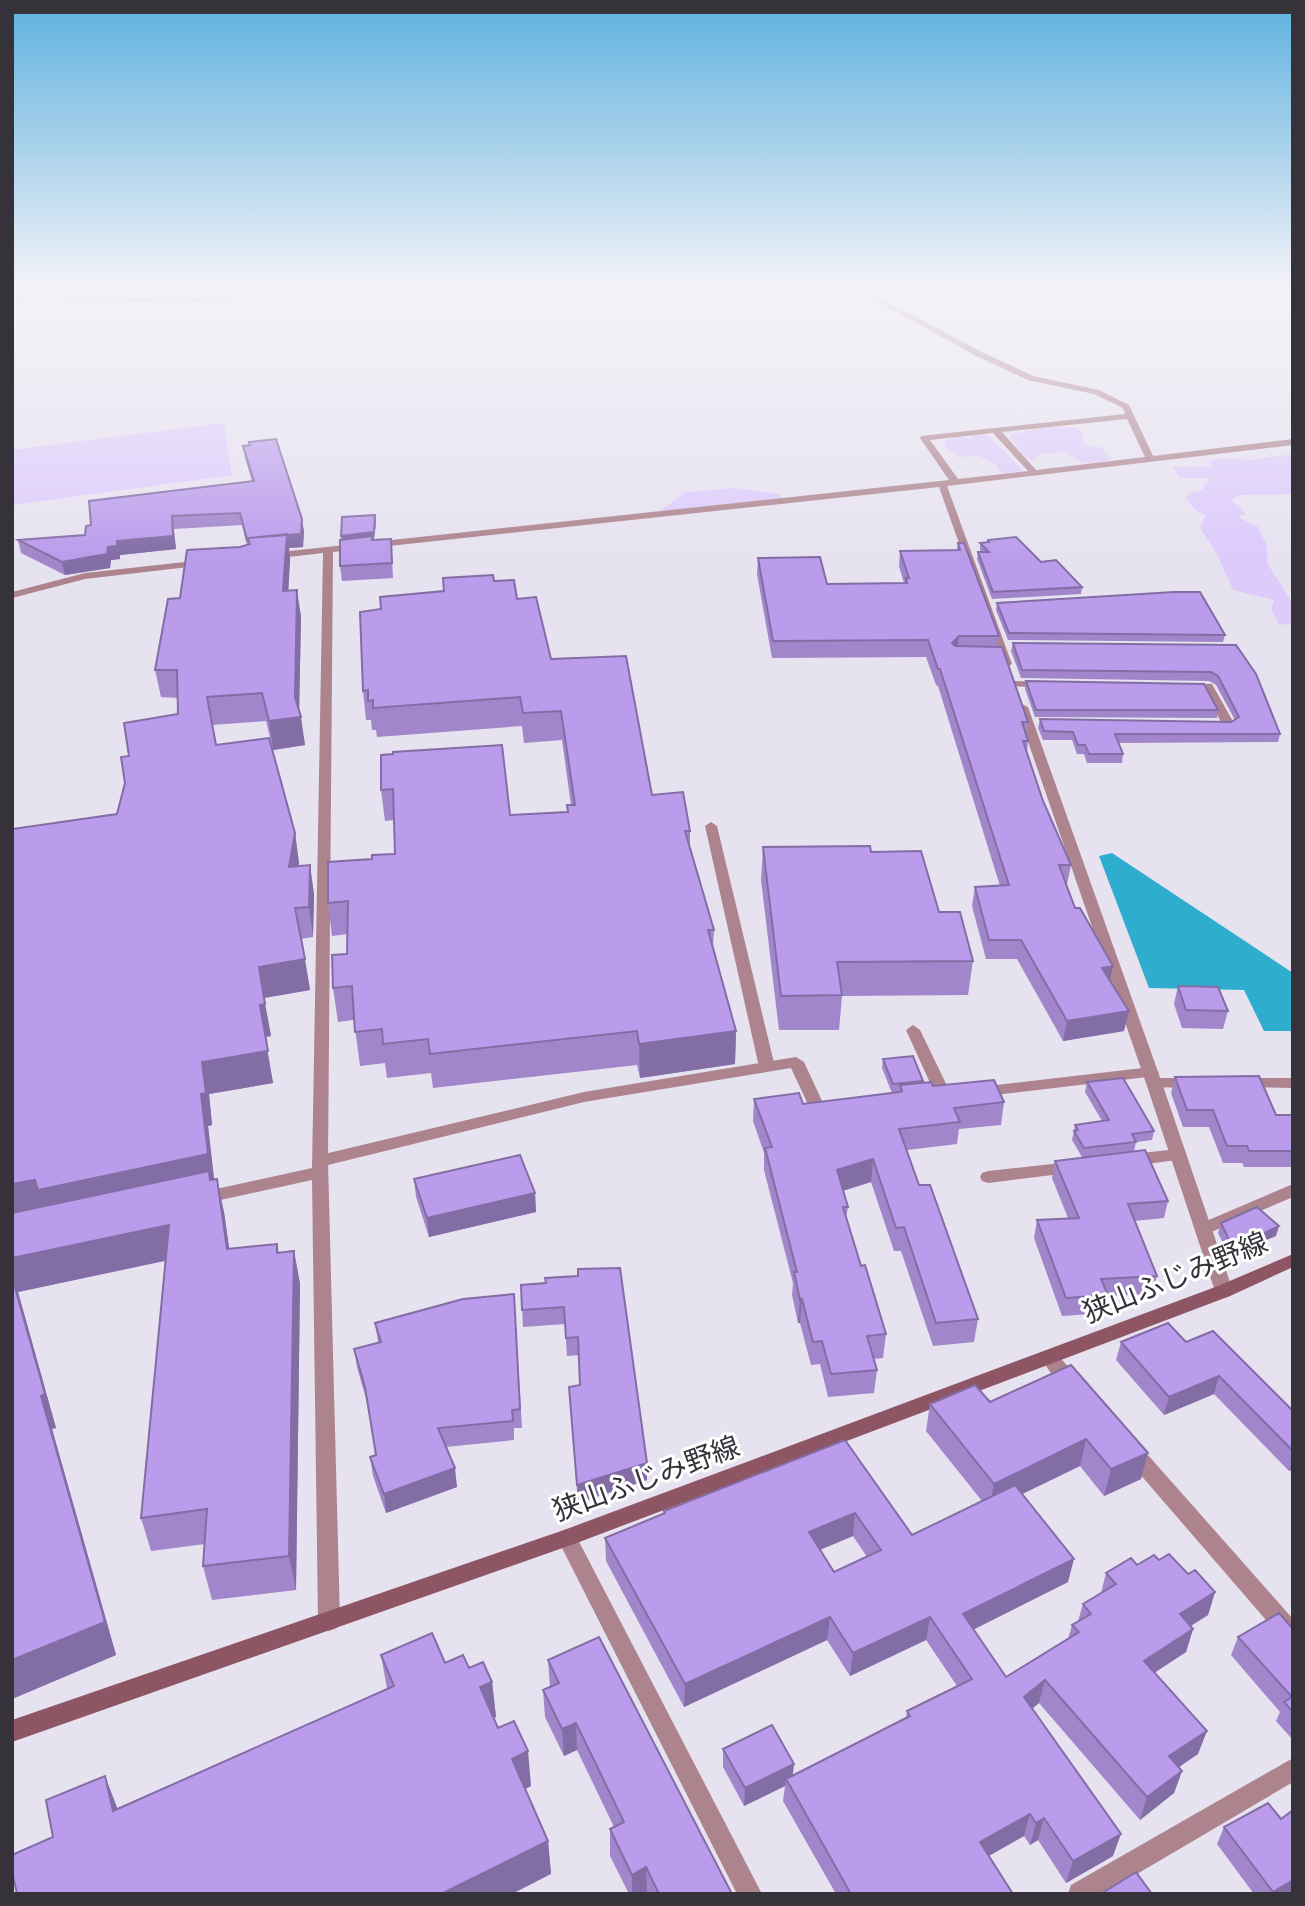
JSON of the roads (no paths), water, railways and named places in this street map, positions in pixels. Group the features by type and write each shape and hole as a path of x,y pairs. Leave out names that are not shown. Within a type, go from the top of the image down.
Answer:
{"main road":[{"name":"狭山ふじみ野線","path":"12,1731 567,1538 1224,1291 1293,1260"}],"street":[{"path":"1035,379 1096,392 1126,407 1150,460"},
{"path":"1130,416 925,438 948,483 993,605 1014,684 1034,722 1224,1291"},
{"path":"995,430 1034,473"},
{"path":"261,557 948,483 1293,442"},
{"path":"328,550 320,1167 329,1621"},
{"path":"12,595 85,576 220,562"},
{"path":"1014,684 1055,685"},
{"path":"1180,686 1208,686 1229,725 1202,725"},
{"path":"711,826 767,1067"},
{"path":"913,1030 938,1096 1152,1078 1217,1083 1293,1083"},
{"path":"186,1202 584,1097 796,1062 818,1109 843,1107"},
{"path":"1110,1163 1178,1154"},
{"path":"988,1177 1083,1166"},
{"path":"1203,1229 1293,1190"},
{"path":"1049,1357 1085,1398"},
{"path":"1121,1439 1293,1634"},
{"path":"567,1538 750,1894"},
{"path":"1080,1894 1293,1769"}],"water":[{"path":"1112,853 1293,973 1293,1031 1264,1031 1244,990 1149,988 1099,856"}]}
